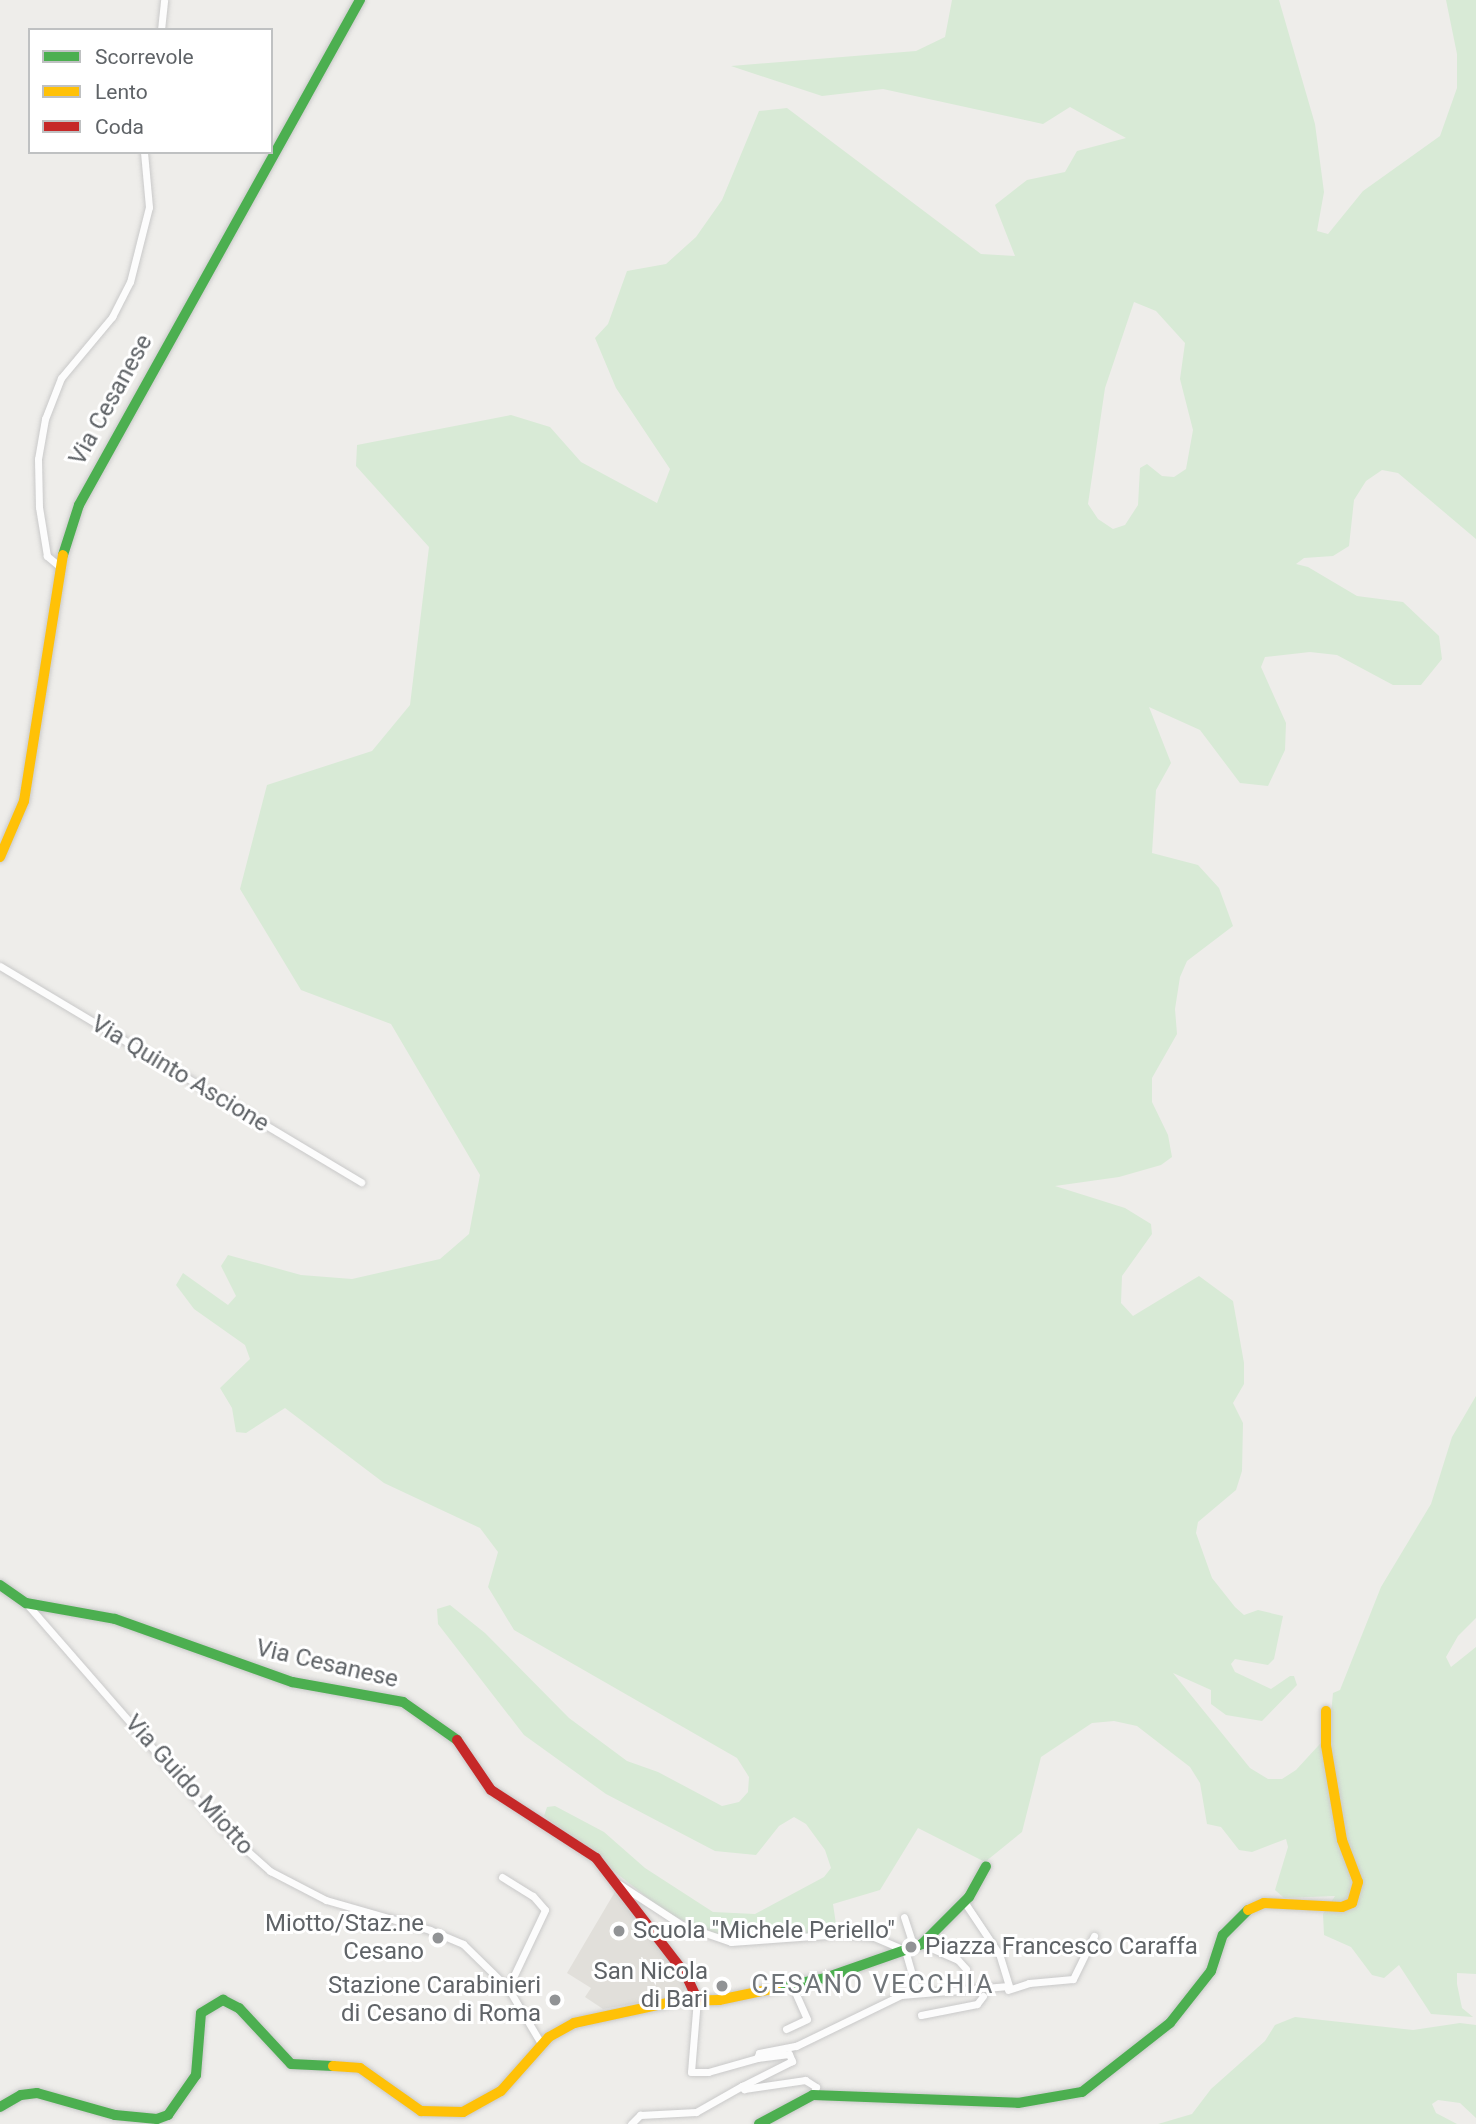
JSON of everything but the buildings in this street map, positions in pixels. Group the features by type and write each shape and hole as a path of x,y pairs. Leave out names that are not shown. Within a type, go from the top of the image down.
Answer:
{"street":[{"path":"161,28 164,0"},
{"name":"Via Cesanese","path":"273,154 359,0"},
{"path":"59,566 46,554 39,507 38,459 45,419 61,378 112,317 132,275 149,207 144,154"},
{"name":"Via Cesanese","path":"0,857 24,801 59,566 88,485 273,154"},
{"name":"Via Quinto Ascione","path":"0,966 361,1182"},
{"name":"Via Cesanese","path":"0,1585 26,1603 115,1619 292,1682 397,1699 456,1738 491,1790 581,1845 616,1882 686,1975 697,1998"},
{"name":"Via Guido Miotto","path":"26,1603 224,1830 270,1871 326,1900 455,1940 476,1954 508,1988 542,2045"},
{"path":"759,2124 813,2095 1018,2103 1084,2091 1165,2028 1211,1971 1229,1925 1245,1910 1264,1903 1342,1907 1356,1897 1357,1877 1342,1840 1326,1745 1326,1711"},
{"path":"0,2107 21,2095 37,2093 115,2115 157,2119 168,2115 193,2083 199,2063 199,2018 218,2000 239,2008 291,2064 360,2068 409,2104 435,2114 463,2112 493,2097 542,2045 574,2022 697,1998 719,2000 792,1985 862,1968 914,1947 965,1903 986,1866"},
{"path":"502,1877 533,1896 545,1910 508,1988"},
{"path":"616,1882 673,1921 725,1941 753,1944 862,1934 958,1960 966,1969"},
{"path":"921,2015 977,2004 983,1994 1007,1987 1010,1982 999,1954 965,1903"},
{"path":"904,1917 914,1947 917,1992"},
{"path":"757,2058 759,2053 792,2044 890,1999 917,1992 983,1994 1029,1983 1073,1979 1094,1936"},
{"path":"786,2029 807,2019 792,1985"},
{"path":"631,2124 640,2115 692,2113 792,2060 786,2054 757,2058 714,2071 691,2072 697,1998"},
{"path":"743,2086 746,2090 807,2080 816,2087 813,2095"}],"shaded area":[{"name":"Scuola \"Michele Periello\"","path":"616,1890 687,1983 683,1995 603,2009 585,1997 591,1988 567,1973"}],"green space":[{"path":"952,0 1279,0 1315,124 1324,192 1317,231 1328,234 1363,191 1440,136 1457,88 1457,54 1446,0 1476,0 1476,539 1398,473 1382,470 1366,481 1354,500 1349,546 1333,556 1304,558 1296,564 1308,567 1357,596 1403,602 1439,636 1442,659 1421,685 1393,685 1337,655 1310,652 1265,657 1261,667 1286,723 1285,750 1268,786 1240,783 1200,730 1149,707 1171,763 1156,790 1152,853 1198,865 1219,888 1233,926 1187,961 1180,977 1175,1009 1177,1034 1152,1078 1152,1102 1168,1135 1172,1157 1161,1165 1119,1177 1055,1186 1125,1208 1151,1224 1152,1234 1122,1276 1121,1303 1133,1316 1199,1276 1233,1301 1244,1363 1244,1384 1233,1403 1243,1423 1242,1471 1236,1490 1198,1522 1196,1533 1212,1578 1235,1607 1244,1615 1258,1610 1283,1616 1274,1659 1268,1665 1235,1659 1231,1664 1235,1672 1271,1689 1290,1676 1294,1676 1297,1685 1262,1721 1226,1715 1211,1704 1211,1690 1173,1673 1250,1768 1268,1779 1282,1779 1296,1770 1329,1734 1333,1693 1340,1690 1381,1587 1431,1504 1452,1437 1476,1396 1476,1618 1458,1636 1446,1657 1451,1667 1476,1647 1476,1974 1457,1973 1462,2008 1473,2017 1431,2014 1399,1965 1384,1978 1372,1975 1351,1947 1324,1935 1323,1914 1335,1896 1284,1898 1275,1890 1288,1847 1286,1839 1252,1852 1239,1850 1221,1827 1207,1824 1200,1783 1190,1767 1137,1726 1114,1721 1092,1723 1041,1757 1022,1832 985,1862 918,1828 880,1890 833,1904 837,1931 739,1940 704,1931 663,1910 544,1816 547,1807 555,1806 604,1832 645,1868 713,1912 755,1914 824,1877 831,1868 825,1850 806,1824 794,1817 779,1826 756,1855 715,1851 606,1794 524,1735 438,1624 437,1609 450,1605 485,1633 569,1718 627,1761 658,1772 722,1806 739,1802 748,1792 749,1777 737,1758 514,1630 488,1587 498,1552 480,1528 384,1483 285,1408 246,1433 236,1432 232,1408 220,1388 250,1359 245,1345 194,1309 176,1285 183,1273 228,1305 236,1296 221,1266 228,1255 301,1275 352,1279 440,1259 469,1234 480,1175 391,1024 301,990 240,889 267,785 372,751 410,705 429,547 356,466 357,445 511,415 550,427 581,462 657,503 670,469 616,388 595,338 608,324 627,271 666,264 696,237 722,200 759,111 787,108 981,254 1015,256 995,205 1027,180 1065,172 1077,151 1126,138 1070,107 1043,124 883,89 822,96 731,66 916,51 945,37","holes":["1134,302 1156,311 1185,343 1180,379 1193,430 1186,469 1174,477 1162,476 1147,464 1140,468 1138,505 1125,525 1113,529 1098,519 1088,504 1105,388"]},
{"path":"1295,2017 1413,2030 1460,2023 1476,2025 1476,2118 1460,2103 1438,2100 1432,2104 1436,2113 1457,2124 1158,2124 1192,2114 1211,2089 1265,2041 1275,2025"}],"traffic: fast":[{"path":"63,555 79,505 360,0"},
{"path":"0,1585 26,1603 115,1619 292,1682 403,1702 457,1740"},
{"path":"776,1988 825,1978 922,1944 969,1897 986,1866"},
{"path":"759,2124 813,2095 1018,2103 1082,2092 1170,2023 1211,1971 1223,1935 1248,1910"},
{"path":"0,2107 21,2095 37,2093 115,2115 157,2119 168,2115 196,2075 201,2013 223,2000 239,2008 291,2064 333,2066"}],"traffic: slow":[{"path":"0,857 24,801 63,555"},
{"path":"1248,1910 1264,1903 1342,1907 1352,1903 1358,1882 1342,1840 1326,1745 1326,1711"},
{"path":"333,2066 360,2068 421,2111 463,2112 501,2091 549,2037 574,2023 676,2001 719,2000 776,1988"}],"traffic: jam":[{"path":"457,1740 491,1790 596,1858 686,1975 697,1999"}],"place":[{"name":"Scuola \"Michele Periello\"","path":"619,1931"},
{"name":"Miotto/Staz.ne Cesano","path":"438,1938"},
{"name":"Piazza Francesco Caraffa","path":"911,1947"},
{"name":"San Nicola di Bari","path":"722,1986"},
{"name":"Stazione Carabinieri di Cesano di Roma","path":"555,2000"}],"district":[{"name":"CESANO VECCHIA","path":"873,1985"}]}
